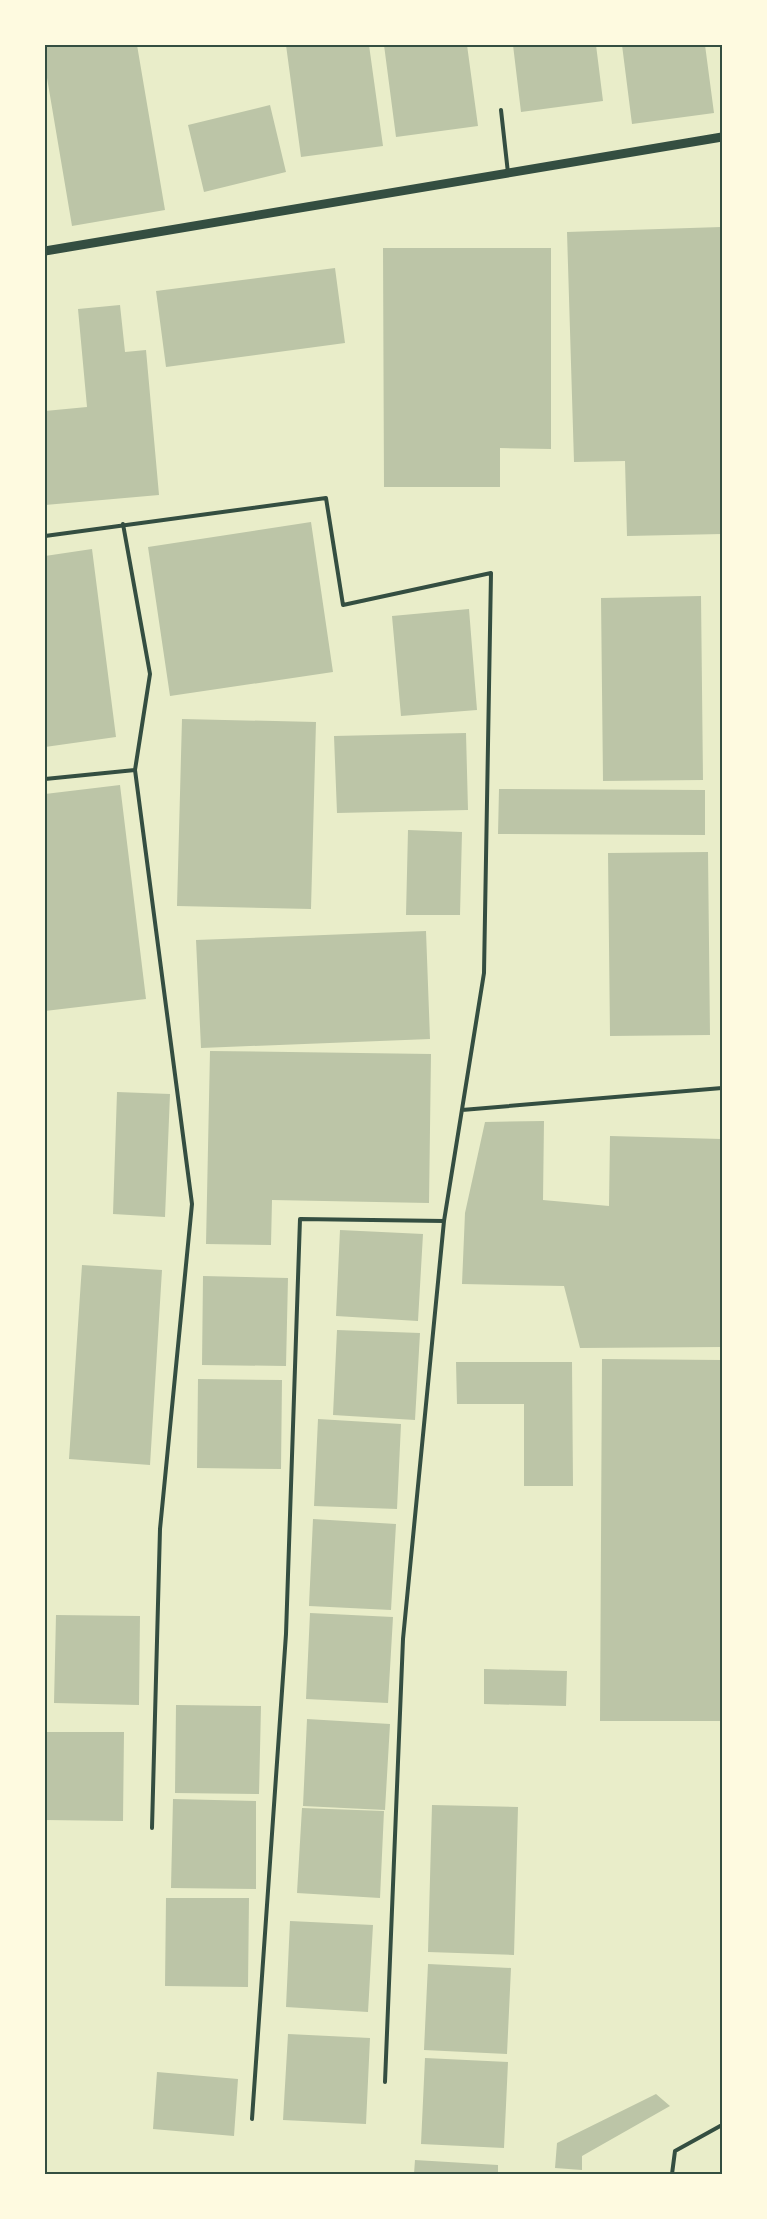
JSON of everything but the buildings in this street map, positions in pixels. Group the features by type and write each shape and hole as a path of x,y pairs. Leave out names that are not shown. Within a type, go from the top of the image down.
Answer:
{"street":[{"path":"45,251 722,137"}],"lane":[{"path":"501,110 508,173"},
{"path":"45,536 326,498 343,605 491,573 484,973 444,1221 404,1639 385,2082"},
{"path":"123,524 150,674 135,770 192,1204 160,1529 152,1828"},
{"path":"45,779 135,770"},
{"path":"462,1110 722,1088"},
{"path":"252,2119 286,1634 300,1219 444,1221"},
{"path":"672,2174 675,2151 722,2125"}]}
